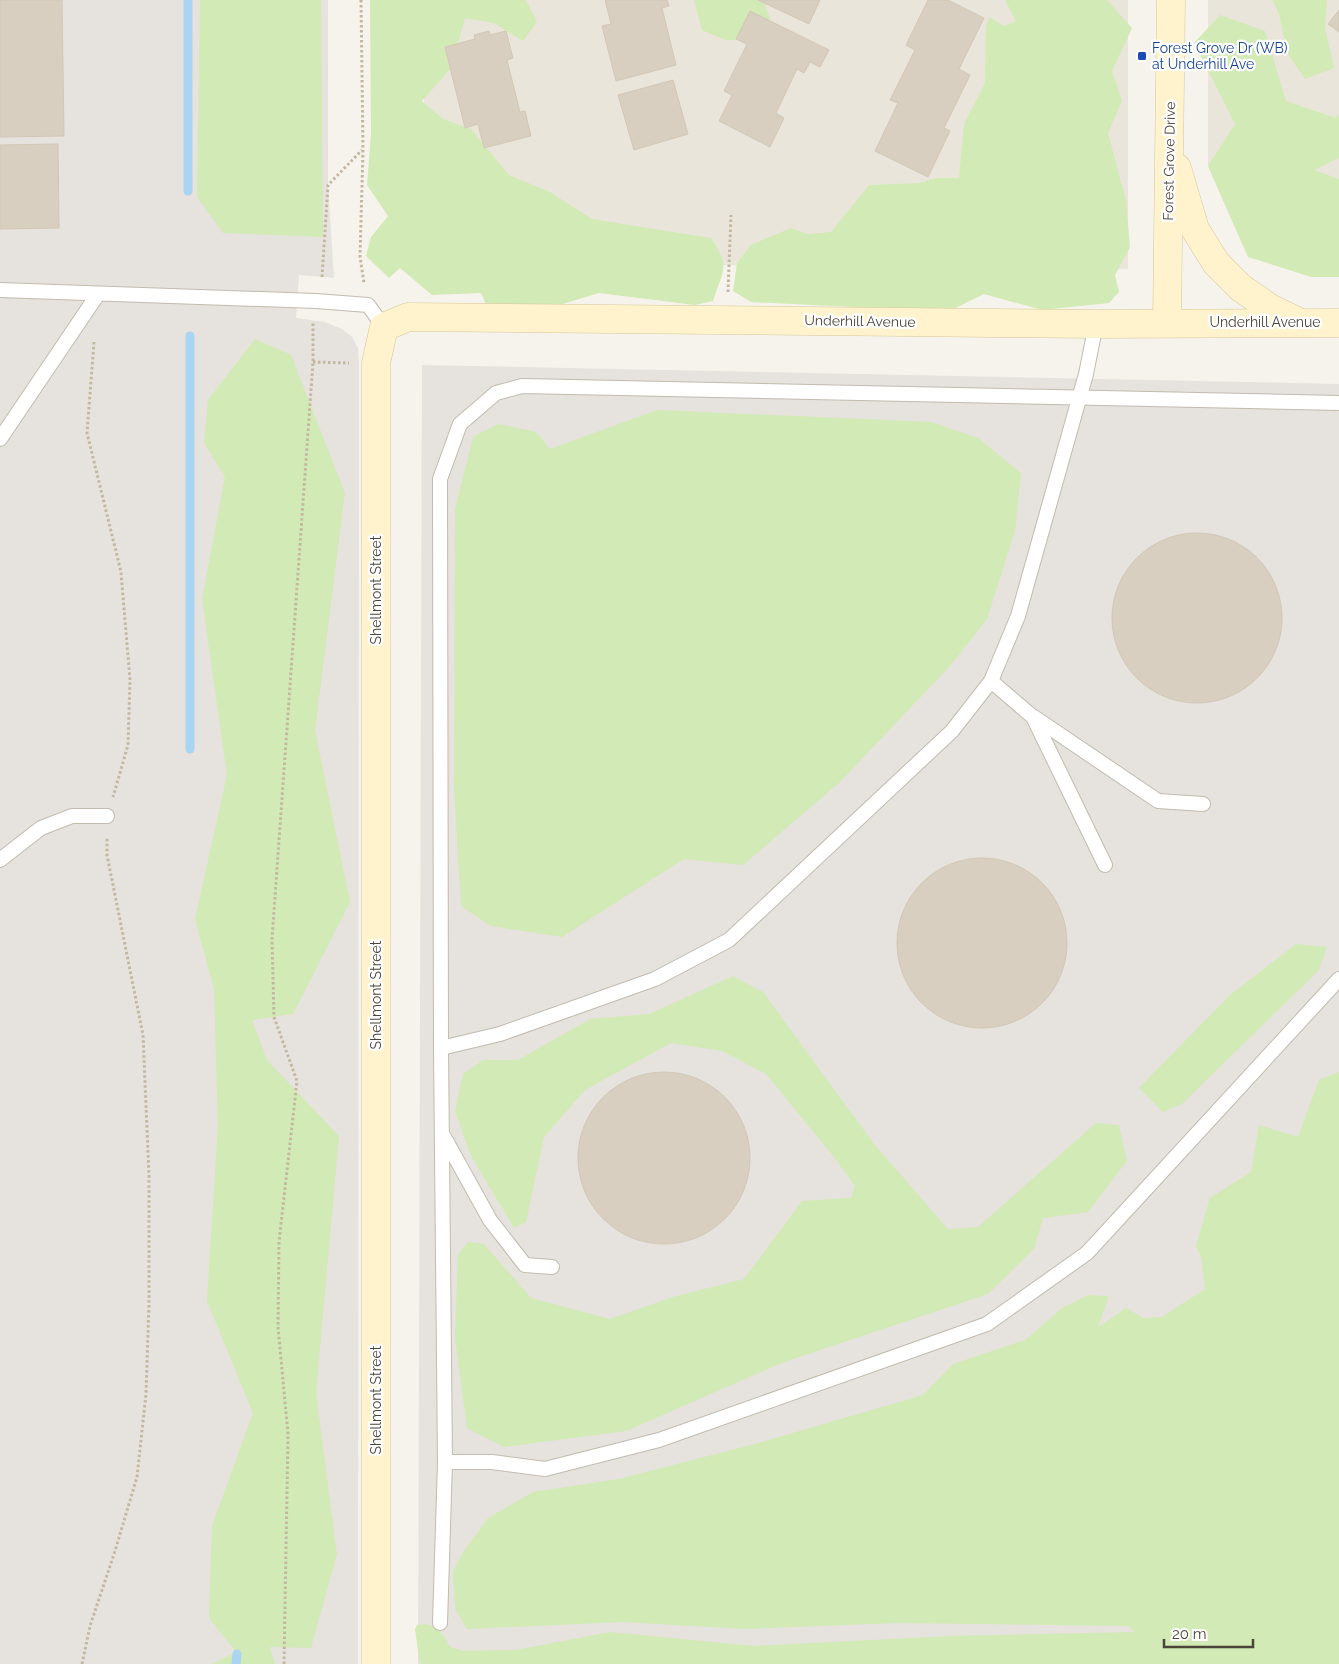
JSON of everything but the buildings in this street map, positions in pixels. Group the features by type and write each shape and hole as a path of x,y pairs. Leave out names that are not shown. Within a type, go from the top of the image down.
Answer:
{"street":[{"name":"Forest Grove Drive","path":"1167,322 1171,0"},
{"path":"1169,136 1195,229 1216,264 1241,288 1270,308 1301,322"},
{"name":"Underhill Avenue","path":"384,327 408,317 1096,324 1167,322 1339,323"},
{"name":"Shellmont Street","path":"376,1664 376,363 384,327"}],"lane":[{"path":"0,290 316,301 368,306 384,327"},
{"path":"0,439 98,294"},
{"path":"441,1048 500,1034 655,979 729,940 952,731 991,681 1018,616 1086,374 1096,324"},
{"path":"440,1623 445,1462 441,1048 440,479 460,424 496,393 522,386 1339,403"},
{"path":"991,681 1034,717 1158,801 1203,804"},
{"path":"1034,717 1104,865"},
{"path":"0,860 41,828 72,816 107,816"},
{"path":"445,1462 492,1462 545,1469 555,1467 659,1440 987,1324 1087,1253 1339,978"},
{"path":"443,1137 490,1220 525,1265 552,1266"}],"path":[{"path":"362,0 363,150 360,257 368,306"},
{"path":"322,277 328,185 363,150"},
{"path":"727,320 731,215"},
{"path":"82,1664 90,1626 137,1477 146,1394 149,1314 149,1176 143,1035 107,855 107,816 128,745 130,680 121,572 87,433 98,294"},
{"path":"284,1664 288,1434 278,1327 279,1242 297,1081 274,1017 272,939 312,362 312,320"},
{"path":"312,362 350,363"}],"shaded area":[{"path":"0,0 328,0 328,185 334,278 299,275 296,318 325,322 342,329 352,337 358,348 359,364 358,1664 0,1664"},
{"path":"424,0 1128,0 1128,269 424,262"},
{"path":"1208,0 1339,0 1339,277 1248,257 1208,166"},
{"path":"422,365 1339,384 1339,1664 418,1664"}],"green space":[{"path":"200,0 321,0 323,237 223,233 197,197"},
{"path":"370,0 526,0 537,22 523,41 494,23 465,18 451,68 422,101 443,119 471,129 509,175 550,192 592,219 711,238 723,263 722,275 713,301 695,305 599,293 556,306 486,304 481,293 432,295 400,268 389,278 366,256 371,237 388,216 367,185 371,134"},
{"path":"694,0 763,0 771,21 753,40 725,40 702,30"},
{"path":"1005,0 1107,0 1132,28 1112,71 1122,101 1108,133 1126,201 1130,247 1115,275 1119,292 1109,303 1042,310 984,294 931,320 854,307 751,302 733,291 737,263 751,245 791,228 808,234 831,232 869,185 920,183 935,178 959,178 964,124 985,83 986,25 990,17 1004,26 1016,21"},
{"path":"1272,0 1327,0 1325,28 1334,68 1305,79 1287,53 1279,14"},
{"path":"1220,15 1265,31 1286,101 1336,118 1339,114 1339,158 1314,170 1339,179 1339,277 1311,277 1248,257 1208,166 1235,124 1194,43"},
{"path":"255,339 291,355 345,493 315,730 350,902 293,1014 252,1020 267,1060 339,1136 316,1393 337,1554 311,1648 270,1647 275,1664 212,1664 236,1652 209,1618 212,1526 253,1413 207,1301 218,1125 214,989 195,919 227,775 202,599 225,477 204,443 208,400"},
{"path":"657,410 931,422 978,438 1021,473 1015,531 987,619 950,666 840,782 743,865 684,859 562,937 491,926 461,906 454,789 455,509 473,437 498,424 536,432 550,449"},
{"path":"1296,944 1327,947 1318,971 1182,1104 1163,1112 1139,1088 1230,995"},
{"path":"733,976 763,992 874,1144 948,1229 978,1227 1096,1123 1119,1125 1127,1161 1088,1212 1043,1218 1034,1249 988,1294 784,1362 626,1431 504,1447 467,1428 455,1339 458,1254 468,1242 484,1244 531,1298 610,1319 673,1297 744,1279 802,1201 851,1198 855,1186 766,1074 722,1051 671,1043 585,1090 544,1137 526,1222 514,1228 471,1156 455,1111 463,1074 483,1060 518,1060 590,1019 649,1014"},
{"path":"1339,1072 1339,1664 420,1664 415,1629 417,1625 424,1624 438,1629 450,1647 463,1651 516,1650 610,1632 754,1646 952,1636 1135,1632 1128,1626 898,1623 745,1629 622,1622 467,1629 455,1608 453,1572 462,1554 488,1518 533,1492 619,1479 762,1442 923,1395 953,1364 1025,1340 1062,1308 1088,1295 1109,1296 1098,1327 1126,1308 1143,1318 1162,1317 1205,1289 1201,1257 1196,1246 1210,1198 1251,1172 1259,1125 1298,1137 1319,1080"}],"waterway":[{"path":"188,0 188,191"},
{"path":"190,336 190,749"},
{"path":"236,1664 237,1654"}],"place":[{"name":"Forest Grove Dr (WB) at Underhill Ave","path":"1142,56"}]}
